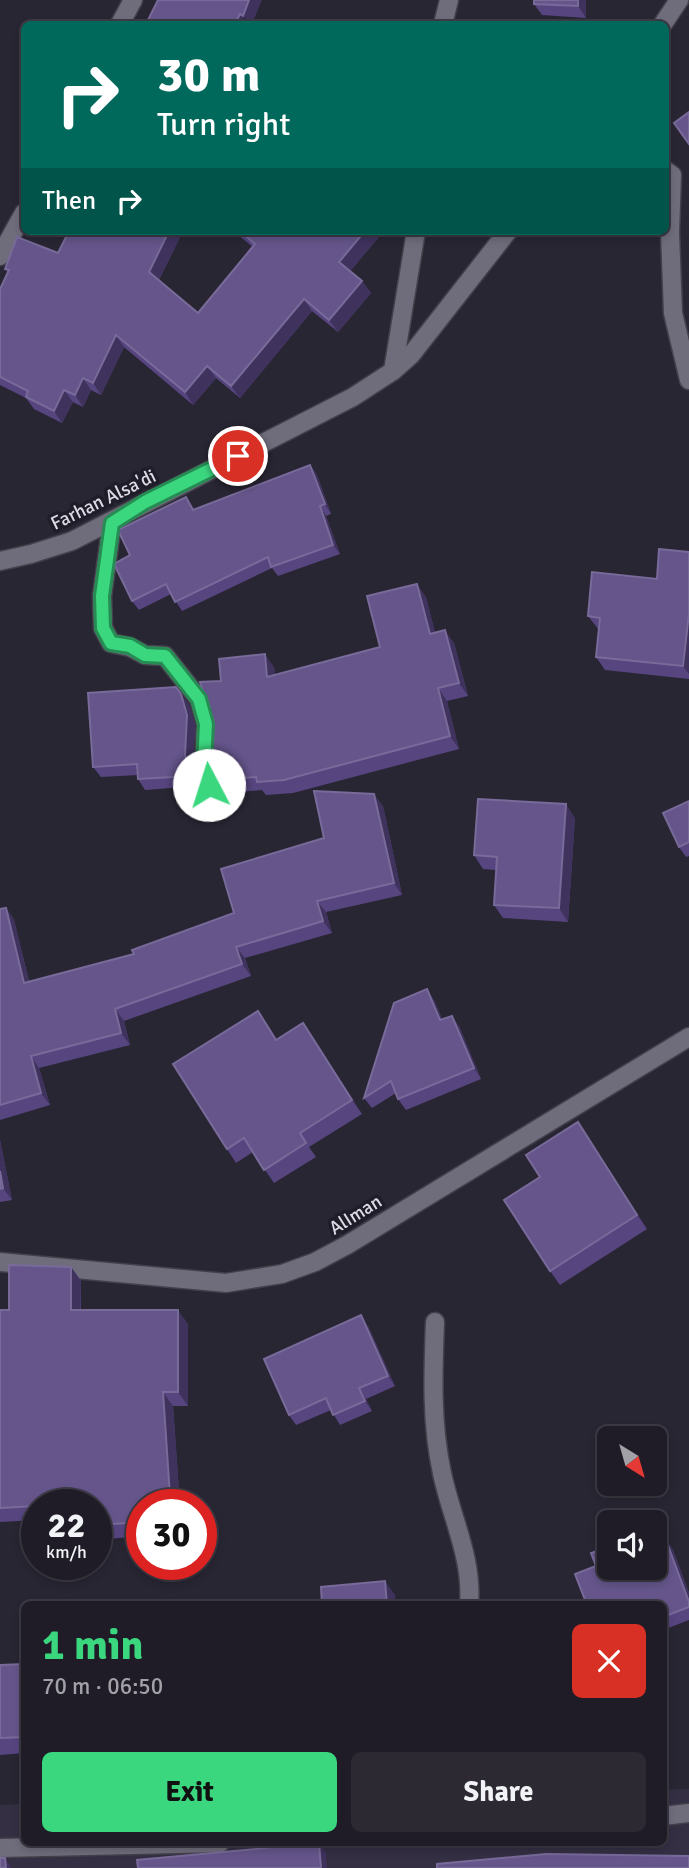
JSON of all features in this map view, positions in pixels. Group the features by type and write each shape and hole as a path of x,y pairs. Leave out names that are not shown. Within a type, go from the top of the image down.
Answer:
{"street":[{"path":"122,21 133,0"},
{"path":"444,21 449,0"},
{"path":"665,21 679,0"},
{"path":"669,173 672,175 670,232 673,313 689,380"},
{"path":"0,256 21,218"},
{"path":"393,371 415,235"},
{"name":"Farhan Alsa'di","path":"0,561 72,541 112,523 145,502 353,397 393,371 411,355 505,235"},
{"path":"112,523 102,596 103,628 111,643 130,646 145,655 165,656 199,699 206,724 204,765 209,785"},
{"name":"AlIman","path":"0,1262 226,1283 282,1274 315,1262 346,1245 689,1037"},
{"path":"435,1322 432,1404 442,1474 464,1545 470,1601"},
{"path":"667,1815 689,1813"},
{"path":"0,1848 88,1846"}],"shaded area":[{"path":"689,1789 689,1868 0,1868 0,1805 21,1804 21,1846 667,1846 667,1790"}],"building":[{"path":"158,0 249,0 243,16 240,14 236,21 148,21"},
{"path":"534,0 578,0 578,6 534,4"},
{"path":"689,112 689,144 674,123"},
{"path":"67,235 167,235 149,272 198,313 255,244 245,235 362,235 339,262 362,281 329,320 304,299 231,386 207,366 185,392 116,335 93,383 83,378 75,395 64,390 54,411 26,397 28,391 0,377 0,289 9,270 5,269 17,237 58,253"},
{"path":"310,465 325,504 320,506 333,545 271,567 268,557 175,602 166,584 132,601 114,564 130,555 118,530 186,497 193,510"},
{"path":"659,549 689,552 689,613 683,666 596,657 600,618 588,616 592,572 657,579"},
{"path":"417,584 430,634 445,630 459,683 438,688 450,736 284,780 257,782 256,777 230,779 229,770 212,771 206,751 208,708 200,682 221,681 219,659 265,654 267,677 380,647 367,596"},
{"path":"176,687 187,715 185,755 191,776 138,779 137,764 93,767 88,693"},
{"path":"314,791 374,794 394,883 317,901 323,921 236,947 242,964 115,1009 121,1033 31,1056 41,1093 0,1105 0,909 6,908 24,983 134,954 132,950 234,913 221,869 324,838"},
{"path":"478,799 566,804 559,908 494,905 497,857 474,855"},
{"path":"689,801 689,842 679,847 663,813"},
{"path":"427,989 440,1020 452,1016 474,1068 398,1099 391,1081 364,1098 394,1003"},
{"path":"258,1011 276,1040 303,1023 352,1100 300,1133 306,1143 264,1170 244,1138 227,1149 173,1064"},
{"path":"578,1122 637,1215 550,1271 504,1200 540,1177 526,1155"},
{"path":"9,1265 71,1267 71,1310 178,1310 178,1392 163,1392 170,1489 126,1489 126,1523 112,1524 112,1489 21,1489 21,1507 0,1508 0,1310 9,1310"},
{"path":"361,1315 388,1376 359,1388 365,1401 333,1415 326,1398 289,1415 264,1359"},
{"path":"667,1543 689,1607 667,1615 667,1601 585,1601 575,1574 596,1566 591,1553 597,1551 597,1580 667,1580"},
{"path":"385,1581 387,1601 322,1601 321,1587"},
{"path":"21,1664 21,1737 0,1738 0,1665"},
{"path":"287,1846 319,1846 321,1868 138,1868 137,1860"},
{"path":"546,1854 689,1856 689,1868 437,1868 437,1864"},
{"path":"0,1858 5,1858 6,1868 0,1868"}],"route":[{"path":"209,785 204,765 206,724 199,699 165,656 145,655 130,646 111,643 103,628 102,596 112,523 145,502 238,456"}]}
